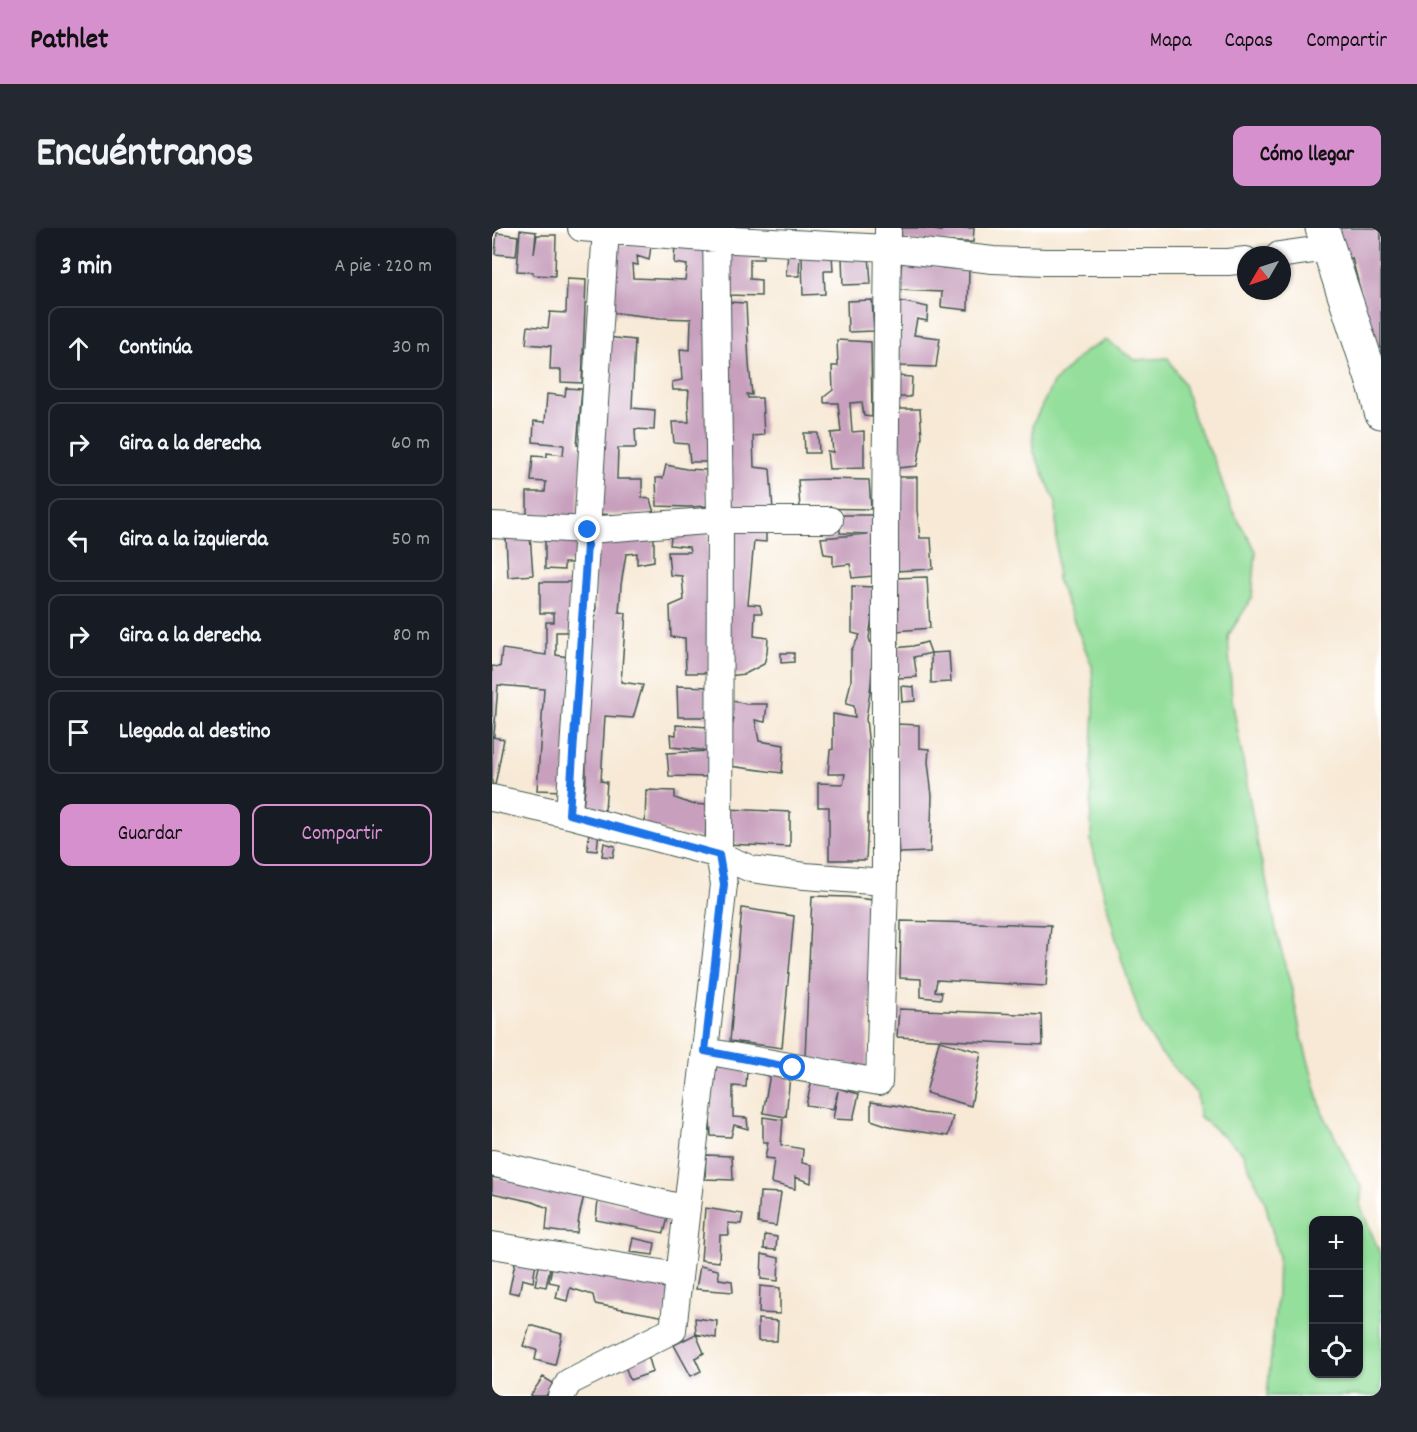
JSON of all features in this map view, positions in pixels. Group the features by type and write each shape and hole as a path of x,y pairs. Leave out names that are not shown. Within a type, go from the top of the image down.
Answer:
{"main road":[{"path":"1325,238 1381,412"}],"street":[{"path":"569,814 588,530 598,229 887,238 993,260 1237,261"},
{"path":"561,1396 569,1382 673,1330 724,884 719,855 720,520 716,233"},
{"path":"705,1051 879,1082 885,882 887,238"},
{"path":"1291,251 1325,238"},
{"path":"492,525 588,530 720,520 830,520"},
{"path":"492,798 569,814 719,855 751,869 885,882"},
{"path":"492,1163 687,1209"},
{"path":"492,1245 678,1276"}],"green space":[{"path":"1106,340 1135,360 1168,358 1184,384 1194,419 1215,462 1231,508 1256,551 1252,598 1228,636 1232,699 1259,852 1301,1035 1322,1111 1362,1188 1360,1205 1381,1256 1381,1396 1267,1396 1277,1294 1278,1254 1265,1202 1242,1152 1199,1116 1197,1094 1160,1052 1143,1025 1122,961 1091,842 1094,709 1092,666 1057,579 1056,503 1033,450 1033,424 1053,383 1084,352"}],"building":[{"path":"901,228 935,228 941,231 941,228 974,228 973,242 902,240"},
{"path":"1381,228 1381,357 1365,309 1352,258 1343,260 1334,229"},
{"path":"520,230 536,232 534,254 537,235 556,235 555,276 533,275 533,272 517,271"},
{"path":"497,233 518,236 516,256 495,254"},
{"path":"675,243 714,248 711,462 690,462 688,444 674,443 672,422 689,422 689,390 673,390 672,382 682,380 680,349 690,350 691,319 609,312 611,244 651,246 649,260 637,256 638,265 632,264 633,278 685,280 687,265 674,263"},
{"path":"728,250 763,251 763,259 750,259 750,279 761,280 761,296 727,295"},
{"path":"788,253 800,254 799,276 786,276"},
{"path":"832,254 833,271 824,271 825,294 803,295 802,255"},
{"path":"869,255 871,284 843,285 842,256"},
{"path":"902,260 969,270 968,310 941,307 942,292 899,290"},
{"path":"567,279 586,280 582,383 561,382 561,370 550,370 551,346 526,344 528,326 548,328 550,312 566,313"},
{"path":"872,300 874,331 848,332 847,301"},
{"path":"899,301 928,307 927,321 917,319 914,335 940,338 936,367 898,366"},
{"path":"727,302 746,303 752,395 747,394 748,398 762,398 764,435 753,436 754,467 770,469 773,510 727,511"},
{"path":"606,337 635,340 632,408 655,410 654,430 635,429 636,448 618,448 617,479 642,479 642,498 650,499 654,513 600,514"},
{"path":"837,340 871,342 872,417 864,416 862,402 850,403 852,432 864,431 864,468 829,469 827,451 833,452 831,433 841,432 838,403 824,403 824,397 833,390 832,366 838,366"},
{"path":"897,376 912,377 911,397 896,397"},
{"path":"566,388 582,389 577,445 583,446 577,518 527,516 527,492 545,492 546,482 531,481 533,456 547,457 547,453 563,455 564,445 533,442 534,421 545,422 547,394 565,396"},
{"path":"894,409 920,409 922,437 917,466 898,468"},
{"path":"804,433 818,433 819,453 805,453"},
{"path":"666,465 706,470 708,506 657,506 656,478 663,478"},
{"path":"895,477 917,477 920,538 931,538 933,569 895,571"},
{"path":"798,480 869,480 871,509 800,508"},
{"path":"840,515 872,515 875,546 873,576 852,578 850,564 833,566 833,555 824,554 821,538 868,534 840,533"},
{"path":"709,528 709,673 686,673 685,638 671,637 670,606 684,600 682,576 670,575 668,552 690,552 689,547 670,545 672,529"},
{"path":"729,528 766,532 766,542 754,541 748,604 760,605 762,613 755,613 754,636 768,638 764,664 745,674 728,676"},
{"path":"530,535 533,575 508,577 506,537"},
{"path":"654,535 654,561 637,564 637,553 626,554 619,612 626,613 621,682 643,685 633,718 605,716 601,781 607,782 605,810 583,808 586,779 585,714 596,608 594,580 596,536"},
{"path":"545,537 577,538 577,563 564,563 564,570 545,569"},
{"path":"927,577 930,628 897,631 894,578"},
{"path":"540,582 575,582 575,632 556,632 556,655 574,658 563,791 537,790 544,689 498,685 494,736 492,736 492,666 500,667 502,649 546,655 546,622 554,622 554,613 540,613"},
{"path":"852,586 873,587 869,638 873,652 866,719 869,747 866,860 829,860 829,807 818,807 818,783 843,784 845,774 828,774 830,750 833,749 833,714 855,718 854,706 846,704 851,681 851,651 860,635 852,633"},
{"path":"927,642 931,653 914,657 917,677 897,678 895,648"},
{"path":"949,652 951,682 931,683 931,653"},
{"path":"781,653 794,653 794,662 781,663"},
{"path":"677,686 712,687 711,717 678,717"},
{"path":"901,686 914,687 915,701 902,702"},
{"path":"729,700 746,704 767,704 765,722 755,720 759,741 784,745 782,773 729,766 729,738 734,719 729,712"},
{"path":"896,724 919,725 919,748 929,749 928,762 932,796 930,852 899,853"},
{"path":"676,725 709,727 710,751 671,747 670,734 676,735"},
{"path":"492,737 504,739 495,785 492,784"},
{"path":"710,751 708,777 669,776 667,753"},
{"path":"646,790 675,791 675,798 691,804 708,805 705,839 645,826"},
{"path":"726,809 790,812 790,847 726,844"},
{"path":"589,827 599,830 597,851 588,850"},
{"path":"604,843 615,846 613,857 602,856"},
{"path":"812,896 873,900 867,1068 805,1057"},
{"path":"742,908 794,916 782,1048 730,1041"},
{"path":"901,921 1051,925 1046,986 937,980 935,991 942,992 941,999 921,997 921,979 900,978"},
{"path":"899,1009 1042,1015 1043,1045 897,1037"},
{"path":"939,1041 981,1052 971,1106 926,1093"},
{"path":"713,1066 747,1069 746,1087 733,1086 733,1117 747,1118 748,1129 734,1125 731,1137 711,1136"},
{"path":"770,1074 790,1075 786,1117 763,1113"},
{"path":"812,1081 859,1094 853,1120 833,1119 838,1091 833,1109 806,1105"},
{"path":"871,1102 900,1106 924,1113 953,1116 948,1136 895,1128 871,1120"},
{"path":"763,1117 783,1120 781,1145 803,1149 802,1163 812,1165 811,1183 795,1177 795,1189 771,1183 774,1159 765,1158 768,1142 763,1142"},
{"path":"706,1155 732,1156 733,1180 705,1179"},
{"path":"492,1177 536,1186 585,1192 577,1233 546,1230 548,1208 533,1202 492,1193"},
{"path":"760,1192 781,1193 776,1226 758,1223"},
{"path":"598,1199 669,1214 664,1233 596,1220"},
{"path":"705,1208 743,1214 741,1224 728,1223 729,1235 720,1235 719,1262 701,1260"},
{"path":"765,1235 777,1237 776,1250 764,1249"},
{"path":"633,1238 655,1243 653,1255 630,1252"},
{"path":"762,1254 779,1258 778,1281 761,1279"},
{"path":"541,1257 552,1259 546,1287 535,1285"},
{"path":"516,1258 536,1262 533,1282 522,1279 519,1294 509,1292"},
{"path":"553,1262 671,1289 665,1317 595,1304 593,1295 570,1288 567,1301 556,1298 559,1284 549,1282"},
{"path":"700,1266 718,1270 719,1279 732,1281 733,1292 696,1289"},
{"path":"760,1286 780,1288 780,1314 759,1313"},
{"path":"695,1318 717,1321 716,1338 696,1334"},
{"path":"758,1319 778,1321 777,1341 758,1341"},
{"path":"530,1325 562,1334 555,1365 535,1360 537,1350 523,1346"},
{"path":"696,1334 704,1353 695,1358 701,1371 691,1376 674,1345"},
{"path":"648,1355 653,1372 630,1380 624,1363"},
{"path":"543,1377 553,1383 546,1396 530,1396"}],"route":[{"path":"588,530 569,814 719,855 724,884 705,1051 793,1068"}]}
